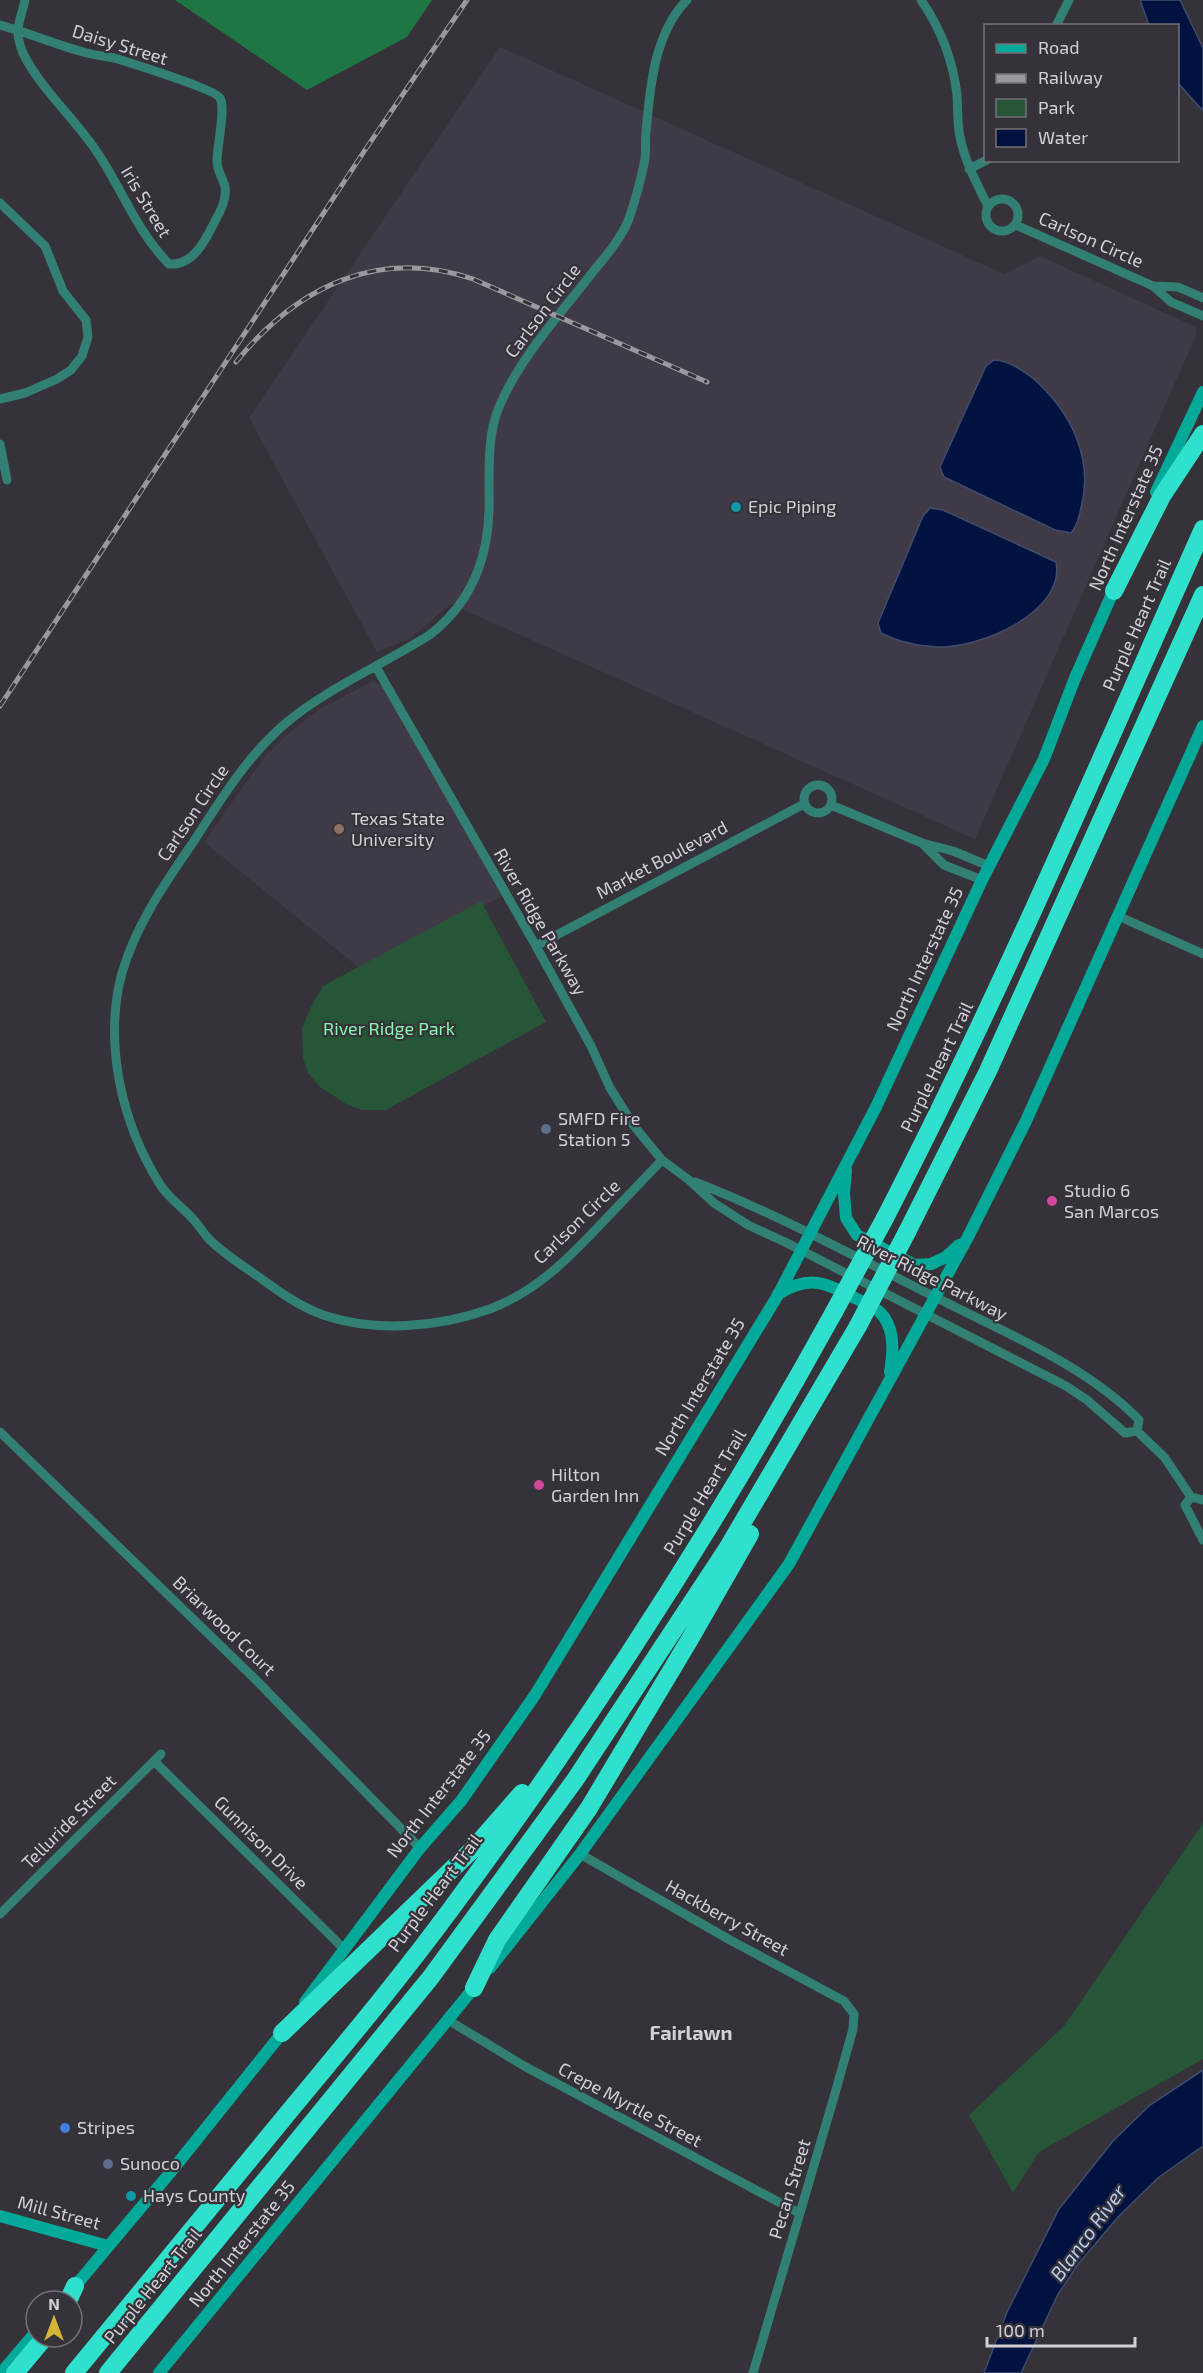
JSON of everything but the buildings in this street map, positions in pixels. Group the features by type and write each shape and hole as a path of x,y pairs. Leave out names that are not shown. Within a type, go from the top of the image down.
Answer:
{"highway":[{"path":"1114,591 1162,496 1203,434"},
{"name":"Purple Heart Trail","path":"74,2373 364,2021 449,1912 517,1820 721,1509 834,1312 933,1125 1006,970 1203,529"},
{"name":"Purple Heart Trail","path":"108,2373 431,1977 575,1780 727,1549 858,1326 988,1071 1203,595"},
{"path":"1170,669 1203,617"},
{"path":"474,1988 497,1940 589,1808 690,1639 803,1440 847,1358 858,1326"},
{"path":"282,2033 473,1849 580,1725"},
{"path":"15,2373 35,2349"}],"main road":[{"name":"North Interstate 35","path":"74,2289 282,2033 420,1848 461,1802 535,1695 778,1295 876,1107 982,880 1044,759 1075,678 1145,517 1203,392"},
{"name":"North Interstate 35","path":"159,2373 474,1988 580,1854 789,1564 969,1235 1026,1121 1203,726"},
{"path":"846,1166 844,1194 846,1218 857,1235 915,1265 931,1264 946,1257 969,1235"},
{"path":"778,1295 793,1285 806,1282 824,1283 876,1308 884,1318 892,1341 890,1376"},
{"name":"Mill Street","path":"0,2216 108,2246"},
{"path":"1,2373 24,2346"}],"street":[{"path":"16,29 25,0"},
{"name":"Carlson Circle","path":"662,1160 563,1263 532,1288 492,1308 457,1318 408,1325 365,1325 325,1315 290,1299 230,1257 163,1189 133,1127 119,1082 116,1018 122,974 141,923 191,844 253,755 288,722 318,701 432,634 448,621 462,603 480,568 488,529 491,446 498,409 525,357 613,246 628,220 645,159 651,92 663,38 687,0"},
{"name":"Carlson Circle","path":"921,0 939,27 951,59 957,94 960,136 969,170 988,206"},
{"path":"1057,24 1069,0"},
{"name":"Daisy Street","path":"0,25 88,54 116,59 211,90 220,97 222,107"},
{"name":"Iris Street","path":"16,29 24,53 44,84 97,152 147,240 168,264 179,265 194,255 223,207 225,188 218,167 222,107"},
{"path":"969,170 984,162"},
{"name":"Carlson Circle","path":"1002,199 1012,202 1018,210 1016,225 1002,232 993,229 986,216 988,206 1002,199"},
{"path":"0,203 45,246 63,291 86,320 88,337 82,356 71,370 57,380 25,393 0,399"},
{"name":"Carlson Circle","path":"1016,225 1153,286 1171,302 1203,316"},
{"name":"Carlson Circle","path":"1153,286 1178,287 1203,298"},
{"path":"0,444 7,480"},
{"name":"River Ridge Parkway","path":"376,667 536,946 591,1046 610,1088 634,1126 662,1160 714,1203 740,1220 1066,1386 1087,1400 1125,1433 1137,1431"},
{"name":"Market Boulevard","path":"820,785 831,792 831,805 825,811 817,813 809,811 804,804 804,795 808,788 820,785"},
{"name":"Market Boulevard","path":"536,946 804,804"},
{"name":"Market Boulevard","path":"831,805 922,843 953,851 989,866"},
{"name":"Market Boulevard","path":"922,843 944,865 982,880"},
{"path":"1118,916 1203,954"},
{"name":"River Ridge Parkway","path":"689,1180 757,1207 810,1233 1093,1381 1139,1419 1137,1431"},
{"name":"River Ridge Parkway","path":"1137,1431 1165,1458 1191,1497 1185,1505 1203,1540"},
{"name":"Briarwood Court","path":"0,1432 254,1678 420,1848"},
{"path":"1191,1497 1203,1500"},
{"name":"Telluride Street","path":"0,1914 158,1758"},
{"name":"Gunnison Drive","path":"158,1758 344,1949"},
{"name":"Hackberry Street","path":"580,1854 730,1940 844,2001 854,2014"},
{"name":"Pecan Street","path":"753,2373 834,2097 853,2029 854,2014"},
{"name":"Crepe Myrtle Street","path":"448,2020 524,2066 799,2213"}],"shaded area":[{"path":"500,47 1004,274 1040,256 1196,327 1196,335 975,839 451,604 409,639 377,652 249,418"},
{"name":"Texas State University","path":"373,681 383,686 502,896 362,970 204,842 265,756 291,731 320,709"}],"green space":[{"path":"175,0 432,0 407,37 307,90"},
{"name":"River Ridge Park","path":"481,901 546,1022 386,1110 362,1110 346,1104 320,1087 308,1073 303,1058 302,1028 323,986"},
{"path":"1203,1823 1203,2059 1039,2152 1013,2193 969,2115 1064,2026"}],"water":[{"path":"1140,0 1180,0 1203,48 1203,111 1179,84 1179,24 1149,24"},
{"path":"994,360 1011,364 1035,380 1048,393 1069,422 1082,454 1084,472 1084,489 1079,518 1071,533 1055,530 944,477 940,467 986,366"},
{"path":"930,508 943,510 1056,562 1055,580 1048,597 1016,624 975,642 938,647 916,645 881,633 878,623 923,516"},
{"name":"Blanco River","path":"1203,2070 1203,2146 1159,2177 1118,2217 1079,2263 1058,2294 1021,2373 984,2373 1007,2312 1059,2209 1113,2141 1150,2105"}],"railway":[{"path":"0,706 363,153 467,0"},
{"path":"236,362 285,313 312,294 341,280 372,271 404,268 438,270 473,279 707,382"}],"place":[{"name":"Epic Piping","path":"736,507"},
{"name":"Texas State University","path":"339,829"},
{"name":"SMFD Fire Station 5","path":"546,1129"},
{"name":"Studio 6 San Marcos","path":"1052,1201"},
{"name":"Hilton Garden Inn","path":"539,1485"},
{"name":"Stripes","path":"65,2128"},
{"name":"Sunoco","path":"108,2164"},
{"name":"Hays County","path":"131,2196"}],"district":[{"name":"Fairlawn","path":"691,2033"}]}
